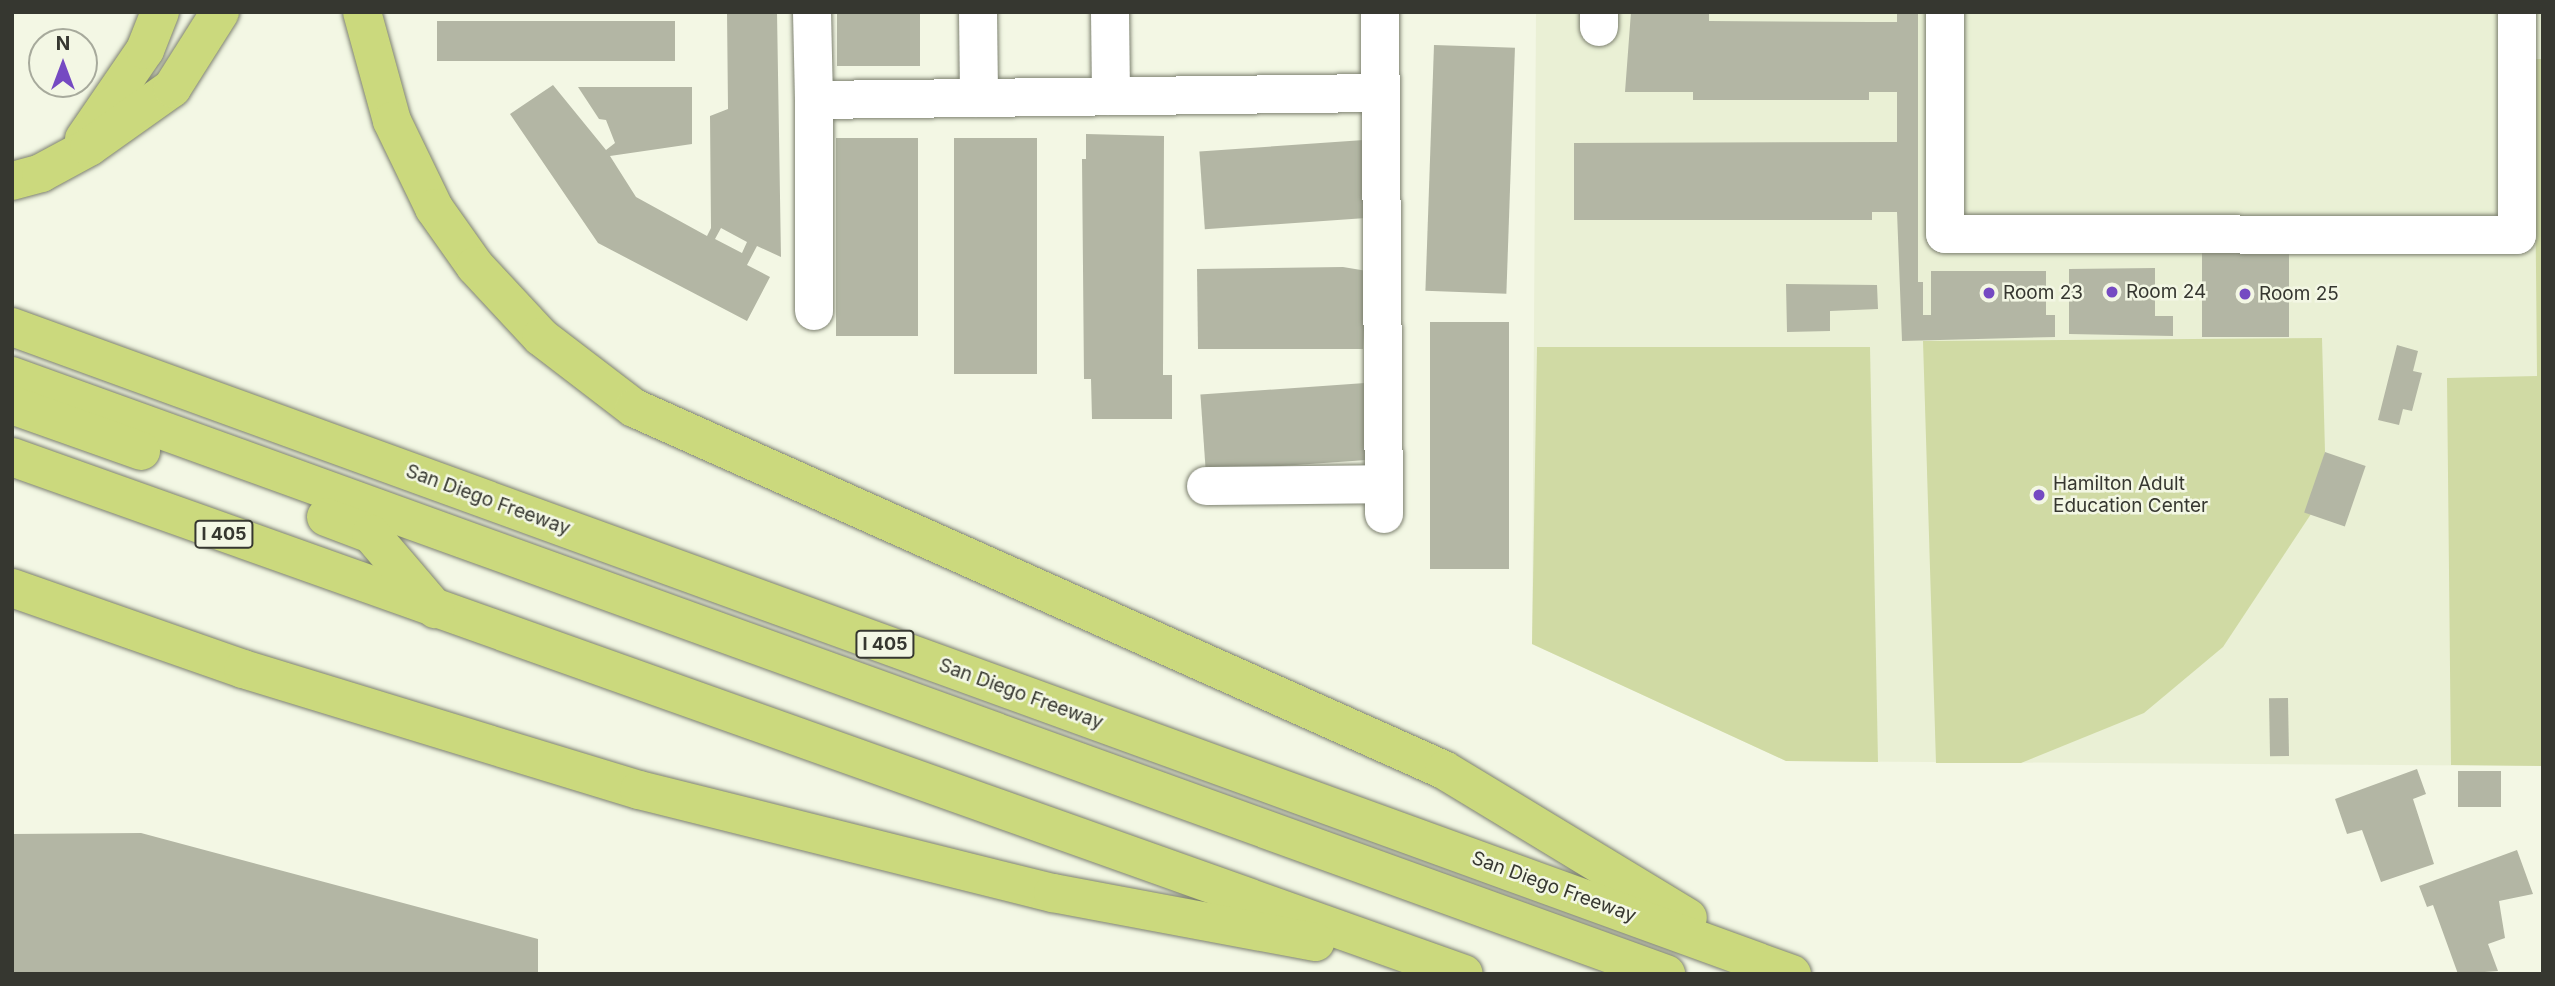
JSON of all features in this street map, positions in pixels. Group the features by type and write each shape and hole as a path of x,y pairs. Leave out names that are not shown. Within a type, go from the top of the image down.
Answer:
{"highway":[{"path":"74,155 145,50 160,12"},
{"path":"12,181 74,155 172,89 220,12"},
{"path":"362,12 392,121 434,208 475,266 541,337 634,408 1444,770 1775,968"},
{"name":"San Diego Freeway","path":"12,327 1775,968"},
{"path":"12,376 1666,974"},
{"path":"12,405 371,534 436,610"},
{"name":"I 405","path":"12,457 1454,970"},
{"path":"12,588 243,669 639,790 1053,893 1454,970"}],"street":[{"path":"812,12 814,311"},
{"path":"978,12 979,98"},
{"path":"1110,12 1111,96"},
{"path":"1206,486 1384,499 1380,12"},
{"path":"1945,12 1945,234 2517,235 2517,12"},
{"path":"814,100 1381,93"}],"shaded area":[{"name":"Hamilton Adult Education Center","path":"1536,12 2543,12 2543,766 1786,761 1532,644"}],"green space":[{"path":"2534,59 2543,59 2543,766 2451,765 2447,378 2537,376"},
{"path":"2322,338 2325,452 2311,514 2223,647 2144,713 2021,763 1936,763 1923,341"},
{"path":"1537,347 1870,347 1878,762 1786,761 1532,644"}],"building":[{"path":"727,12 777,12 781,257 757,246 747,265 770,277 747,321 598,243 510,114 553,85 606,150 615,143 606,120 599,119 578,87 692,87 692,144 610,156 636,197 707,236 711,228 710,116 728,109","holes":["721,228 747,242 742,253 715,239"]},
{"path":"837,12 920,12 920,66 837,66"},
{"path":"1631,12 1709,12 1709,21 1897,22 1897,12 1918,12 1918,282 1923,282 1923,315 1931,315 1931,271 2046,271 2046,315 2055,315 2055,337 1902,341 1897,212 1872,212 1872,220 1574,220 1574,143 1897,142 1897,92 1869,92 1869,100 1693,100 1693,92 1625,92"},
{"path":"437,21 675,21 675,61 437,61"},
{"path":"1434,45 1515,48 1506,294 1425,291"},
{"path":"1086,134 1164,136 1163,375 1172,375 1172,419 1092,419 1091,379 1084,379 1082,159 1086,159"},
{"path":"836,138 918,138 918,336 836,336"},
{"path":"954,138 1037,138 1037,374 954,374"},
{"path":"1364,140 1369,218 1205,229 1199,152"},
{"name":"Room 25","path":"2202,251 2289,251 2289,337 2202,337"},
{"path":"1343,267 1367,271 1363,349 1198,349 1197,269"},
{"name":"Room 24","path":"2155,268 2155,316 2173,316 2173,336 2069,334 2069,269"},
{"path":"1786,284 1877,285 1878,309 1830,311 1830,331 1787,332"},
{"path":"1430,322 1509,322 1509,569 1430,569"},
{"path":"2397,345 2418,351 2413,371 2422,373 2412,411 2403,409 2399,425 2378,420"},
{"path":"1365,383 1370,460 1206,471 1200,395"},
{"path":"2325,452 2366,466 2345,527 2304,513"},
{"path":"2269,698 2288,698 2289,756 2270,756"},
{"path":"2417,769 2426,794 2413,799 2434,864 2381,882 2362,830 2347,834 2335,799"},
{"path":"2458,771 2501,771 2501,807 2458,807"},
{"path":"141,833 538,939 538,974 12,974 12,834"},
{"path":"2517,850 2533,894 2499,901 2505,938 2488,944 2498,971 2458,974 2433,905 2427,907 2419,886"}],"place":[{"name":"Room 24","path":"2112,292"},
{"name":"Room 23","path":"1989,293"},
{"name":"Room 25","path":"2245,294"},
{"name":"Hamilton Adult Education Center","path":"2039,495"}]}
